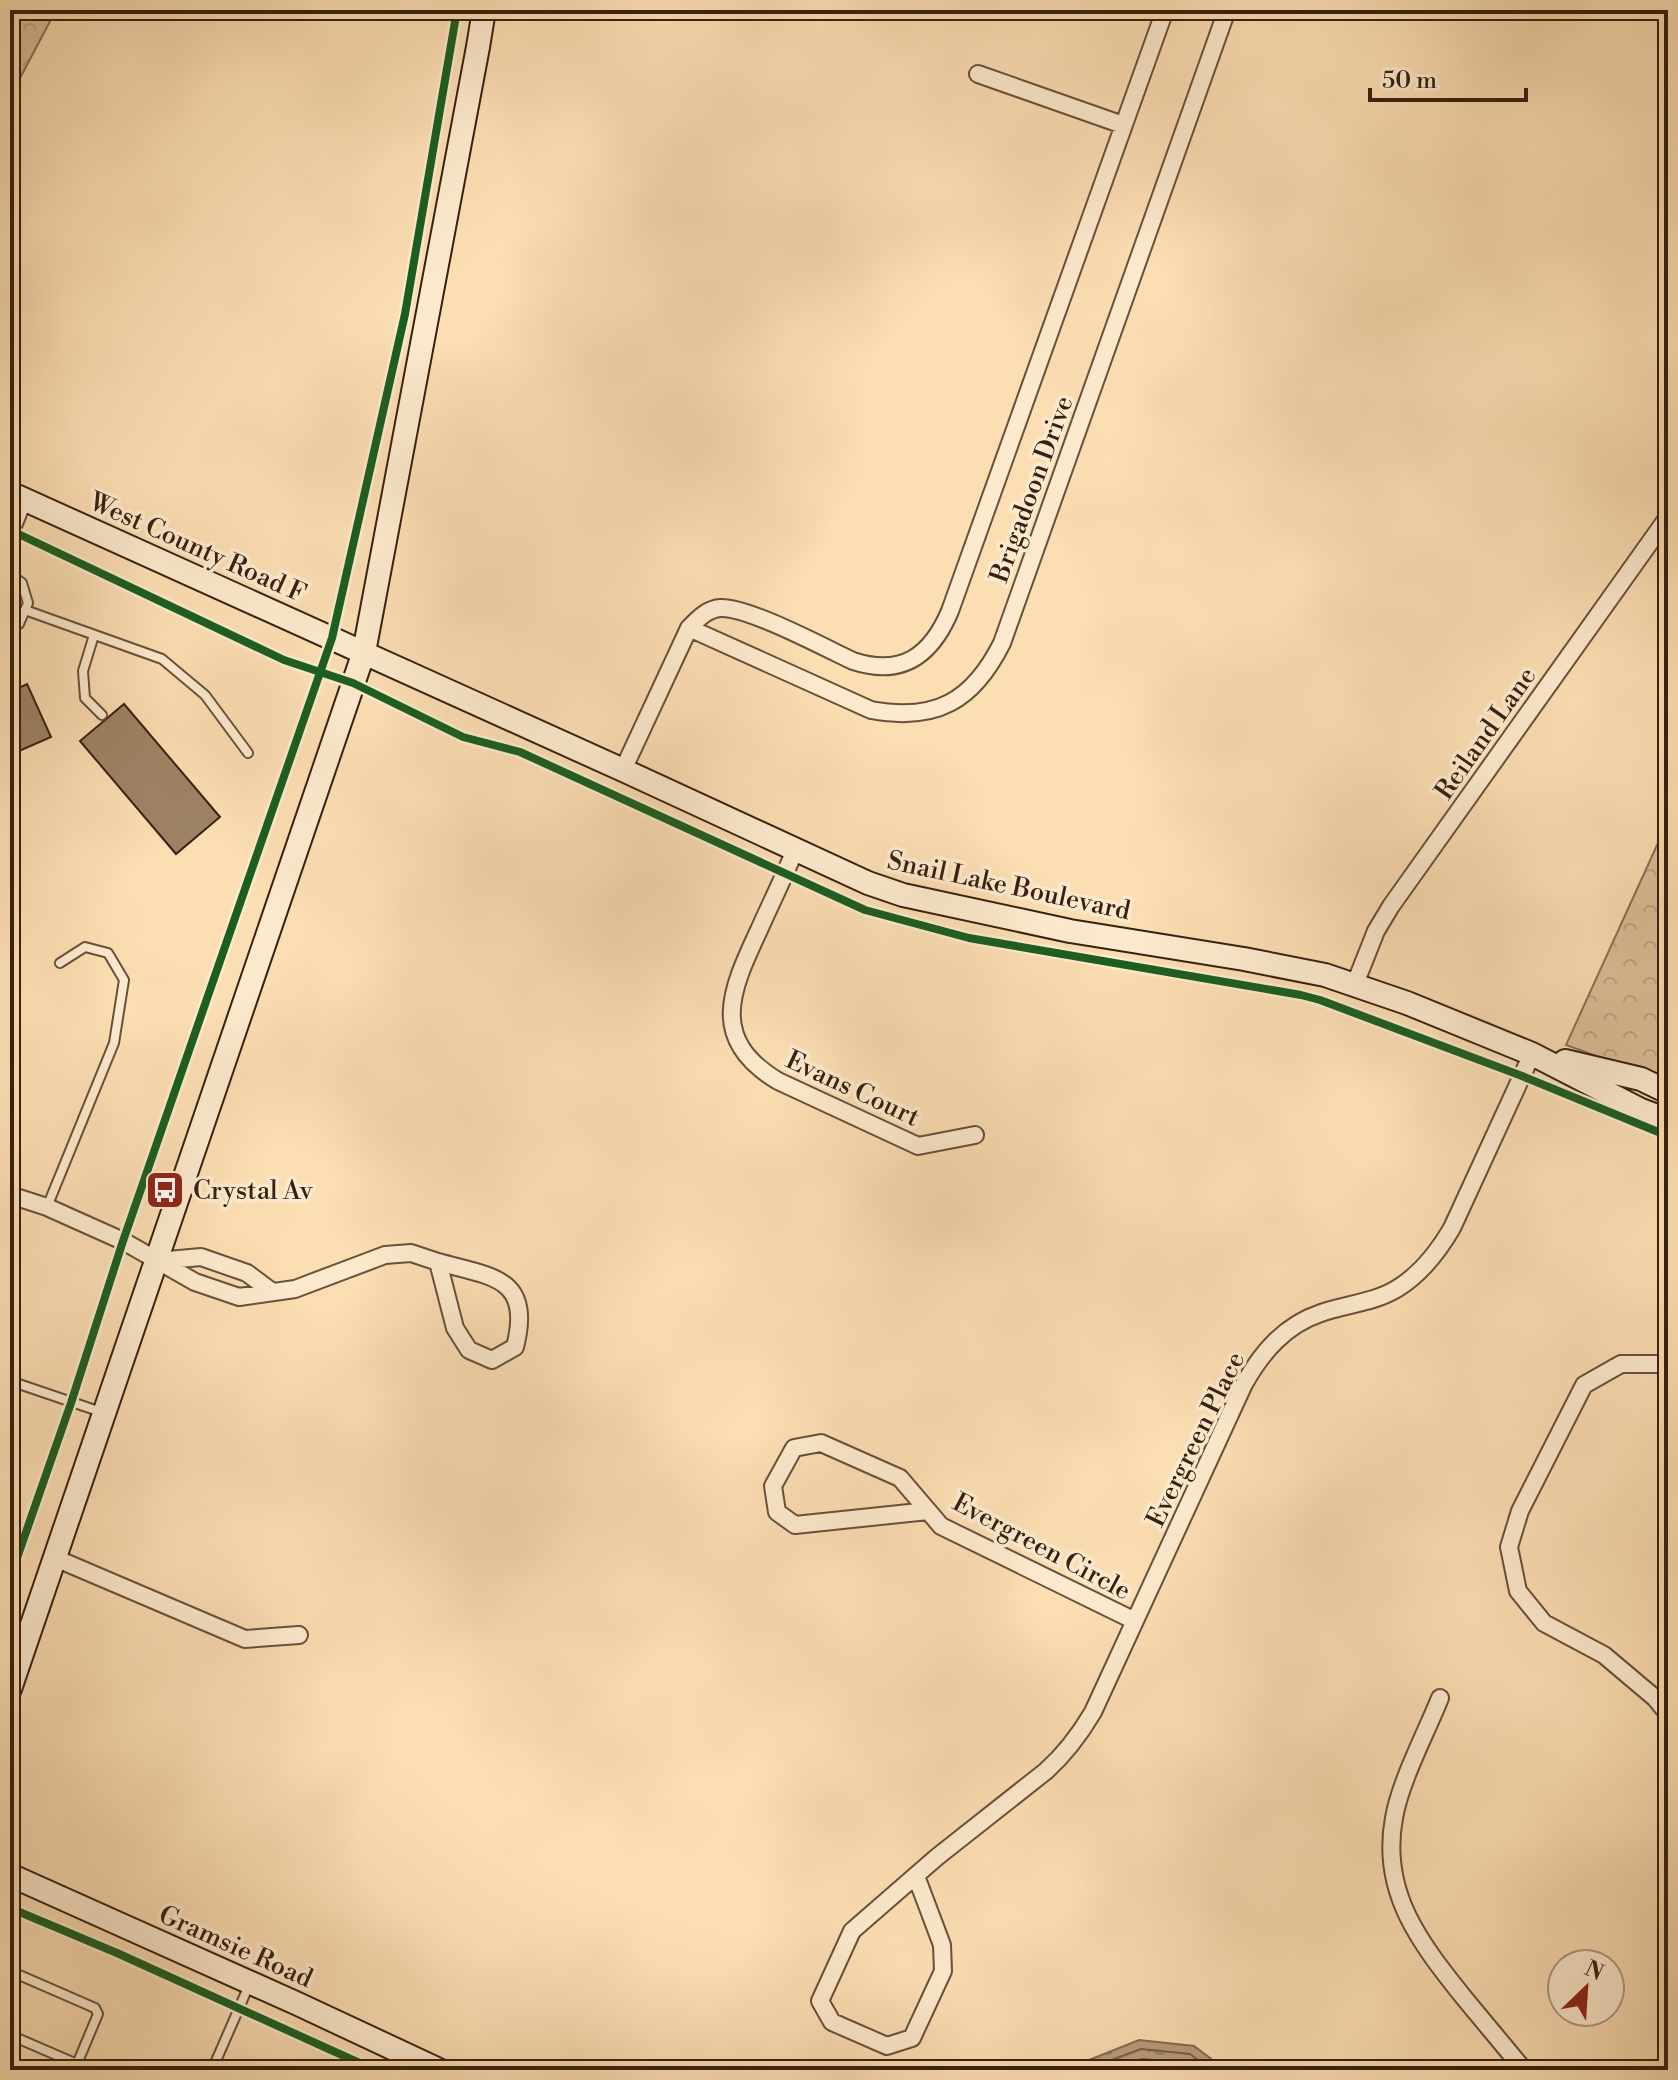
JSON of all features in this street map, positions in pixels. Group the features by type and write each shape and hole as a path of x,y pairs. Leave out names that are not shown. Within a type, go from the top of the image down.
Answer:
{"street":[{"path":"10,1689 364,652 484,10"},
{"name":"Brigadoon Drive","path":"1165,10 950,611 935,639 924,652 910,661 894,667 881,667 853,661 756,616 732,609 718,608 703,614 689,628 871,710 894,714 941,707 977,683 1002,643 1227,10"},
{"path":"978,74 1123,125"},
{"name":"West County Road F","path":"19,497 364,652"},
{"name":"Reiland Lane","path":"1355,984 1376,931 1391,906 1668,517"},
{"path":"623,770 689,628"},
{"name":"Snail Lake Boulevard","path":"364,652 868,883 913,898 1070,931 1298,969 1355,984 1532,1054 1641,1110 1668,1120"},
{"name":"Evans Court","path":"795,850 739,974 732,998 732,1019 737,1038 747,1056 778,1081 918,1146 975,1135"},
{"name":"Snail Lake Boulevard","path":"1532,1054 1641,1079 1668,1092"},
{"name":"Evergreen Place","path":"916,1876 942,1945 943,1971 912,2038 887,2046 832,2022 820,2001 852,1931 916,1876 1060,1759 1079,1737 1257,1361 1275,1341 1320,1313 1370,1301 1397,1289 1419,1273 1438,1252 1532,1054"},
{"path":"10,1195 47,1207 123,1241 195,1282 239,1297 295,1289 385,1255 411,1253 499,1280 514,1292 521,1325 515,1347 492,1360 469,1350 455,1328 438,1262"},
{"path":"157,1261 201,1257 247,1273 271,1291"},
{"path":"1668,1364 1621,1364 1584,1385 1520,1511 1509,1547 1518,1591 1544,1623 1604,1655 1655,1698 1668,1714"},
{"name":"Evergreen Circle","path":"928,1511 795,1525 777,1512 773,1486 794,1448 821,1443 900,1478 941,1526 1135,1621"},
{"path":"55,1558 245,1639 299,1635"},
{"path":"1440,1698 1394,1816 1391,1846 1393,1873 1415,1934 1524,2070"},
{"name":"Gramsie Road","path":"10,1875 439,2070"}],"lane":[{"path":"10,544 19,497"},
{"path":"10,574 22,583 28,603 19,624 10,629"},
{"path":"25,610 162,659 205,695 248,753"},
{"path":"94,635 83,671 85,698 102,715"},
{"path":"47,1207 114,1043 124,980 108,953 85,947 60,963"},
{"path":"10,1381 104,1414"},
{"path":"10,1971 95,2008 98,2014 77,2064"},
{"path":"212,2070 250,1983"},
{"path":"10,2035 90,2070"}],"green space":[{"path":"10,10 56,10 10,97"},
{"path":"1668,821 1668,1082 1566,1045"}],"water":[{"path":"1139,2040 1194,2046 1226,2070 1064,2070"}],"building":[{"path":"27,684 51,737 10,755 10,692"},
{"path":"124,704 220,817 176,854 80,741"}],"cycle path":[{"path":"10,1578 332,638 405,314 457,10"},
{"path":"10,530 284,660 353,683 463,737 520,752 865,910 969,938 1320,1000 1522,1076 1668,1136"},
{"path":"10,1908 375,2070"}],"place":[{"name":"Crystal Av","path":"165,1190"}]}
